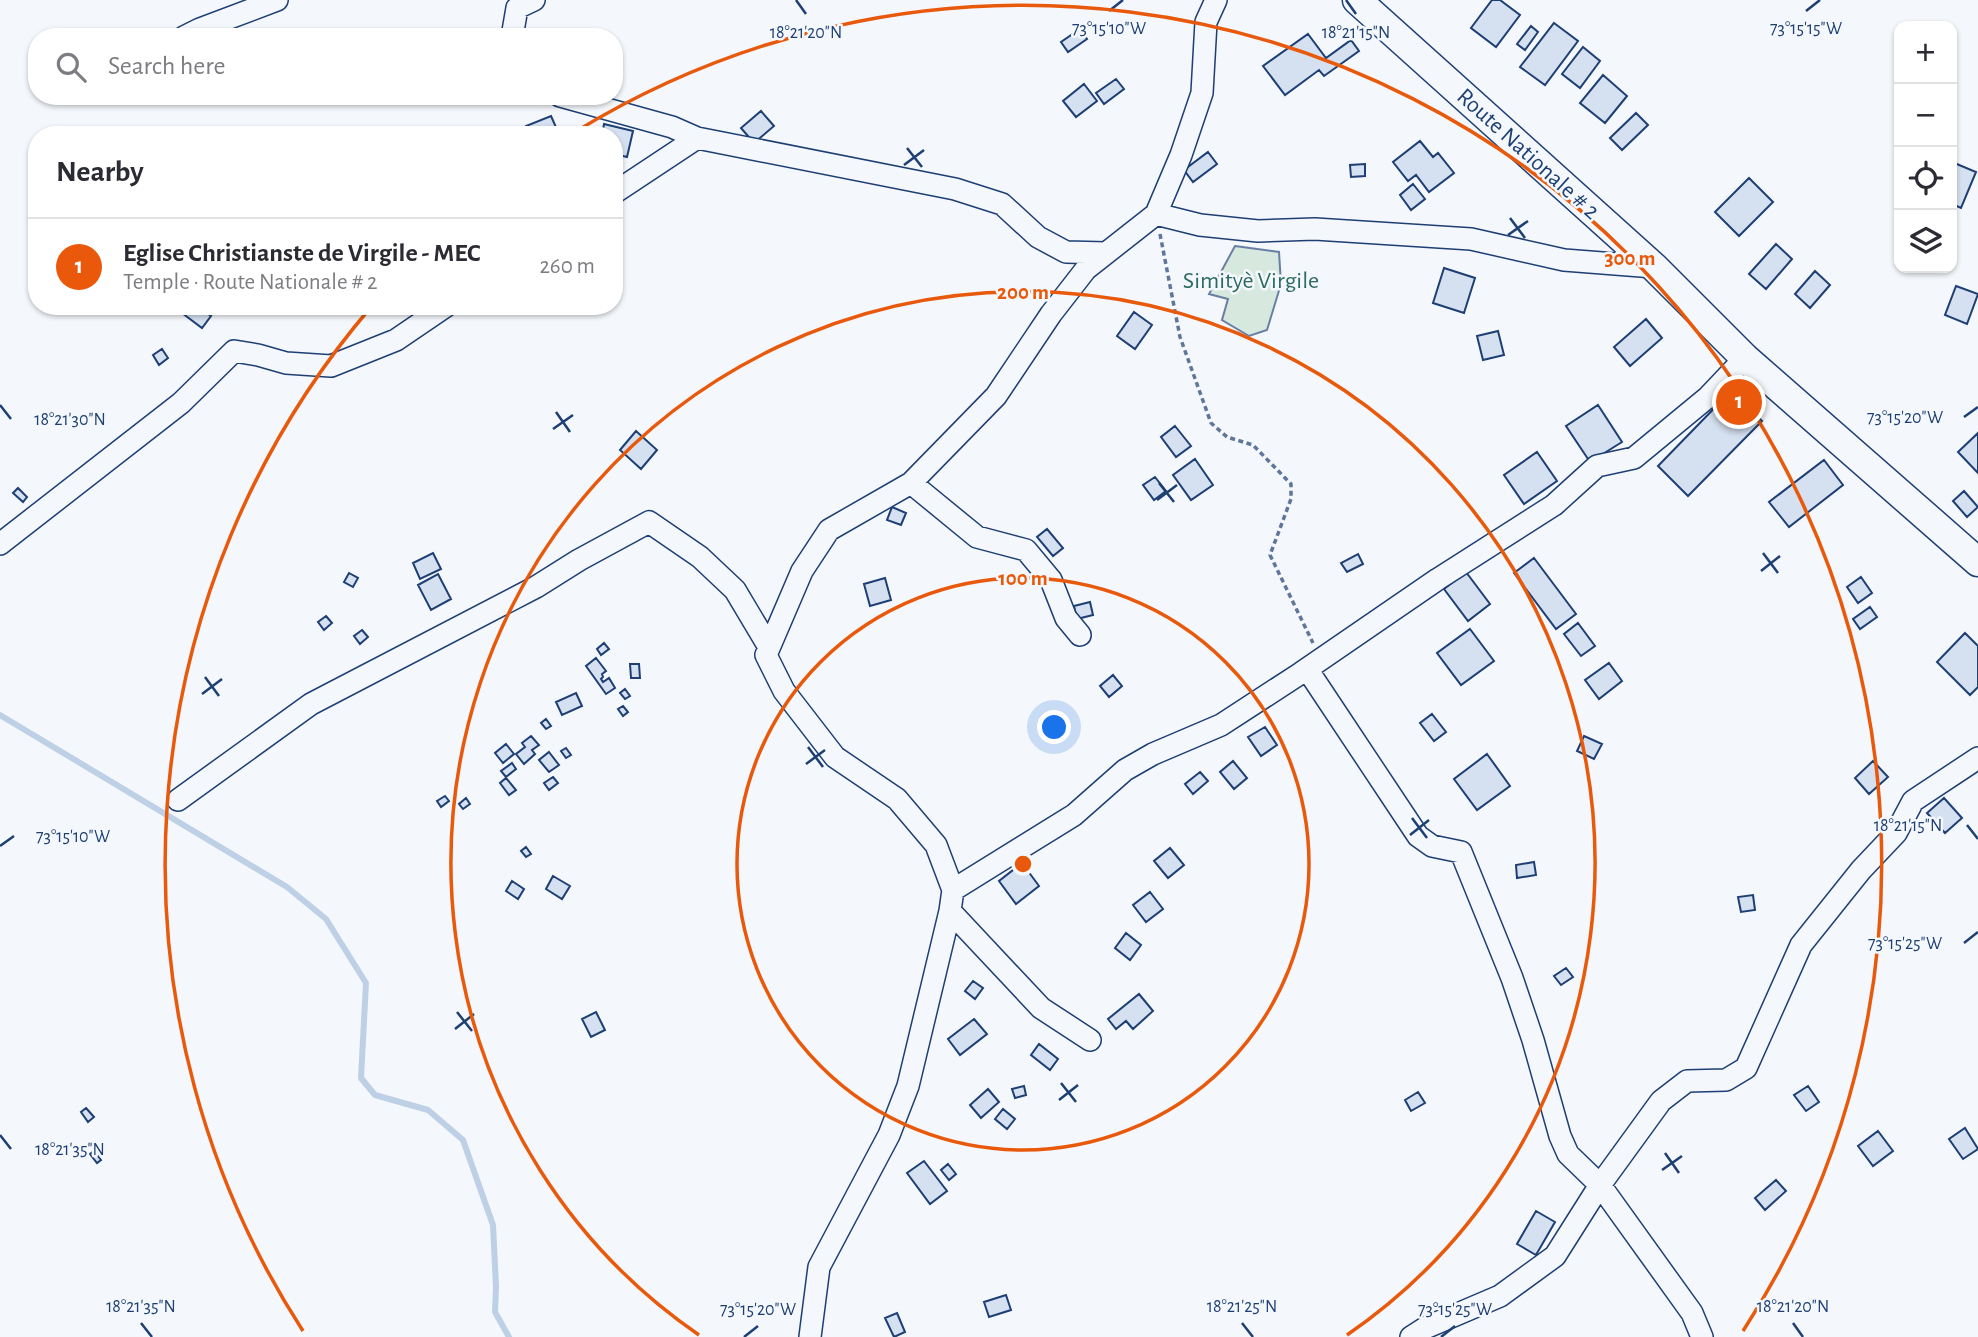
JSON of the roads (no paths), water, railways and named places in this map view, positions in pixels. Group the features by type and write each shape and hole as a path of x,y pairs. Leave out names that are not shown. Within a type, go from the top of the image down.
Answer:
{"main road":[{"name":"Route Nationale # 2","path":"1357,0 1654,267 1745,358 1978,562"}],"street":[{"path":"205,28 277,0"},
{"path":"514,28 517,8 534,0"},
{"path":"1090,1040 1041,1008 951,901 936,845 897,799 835,757 784,691 766,654 802,571 829,530 911,483 996,396 1051,314 1086,269 1156,214 1181,155 1202,93 1206,22 1216,0"},
{"path":"593,105 672,127 697,138 955,189 1002,204 1038,237 1066,252 1106,253"},
{"path":"623,187 697,138"},
{"path":"1156,214 1200,225 1258,231 1315,229 1471,239 1564,260 1654,267"},
{"path":"0,544 181,403 234,351 286,363 331,366 396,340 433,315"},
{"path":"810,1337 819,1267 889,1135 908,1086 951,901 1074,815 1125,770 1153,754 1222,725 1438,579 1554,505 1597,467 1634,458 1708,397 1745,358"},
{"path":"911,483 977,537 1026,550 1051,580 1066,618 1080,635"},
{"path":"178,800 311,704 536,586 649,522 700,557 735,590 769,647"},
{"path":"1304,671 1418,836 1432,846 1461,852 1512,978 1560,1136 1568,1154 1600,1185 1692,1313 1702,1337"},
{"path":"1411,1337 1425,1328 1500,1296 1555,1256 1600,1185 1661,1101 1687,1081 1726,1080 1746,1068 1801,945 1861,870 1896,833 1913,801 1978,758"}],"waterway":[{"path":"0,715 287,887 326,919 366,983 361,1078 375,1095 428,1110 463,1140 493,1225 495,1312 509,1337"}],"place":[{"name":"Eglise Christianste de Virgile - MEC","path":"1739,402"}],"park label":[{"name":"Simityè Virgile","path":"1251,281"}]}
